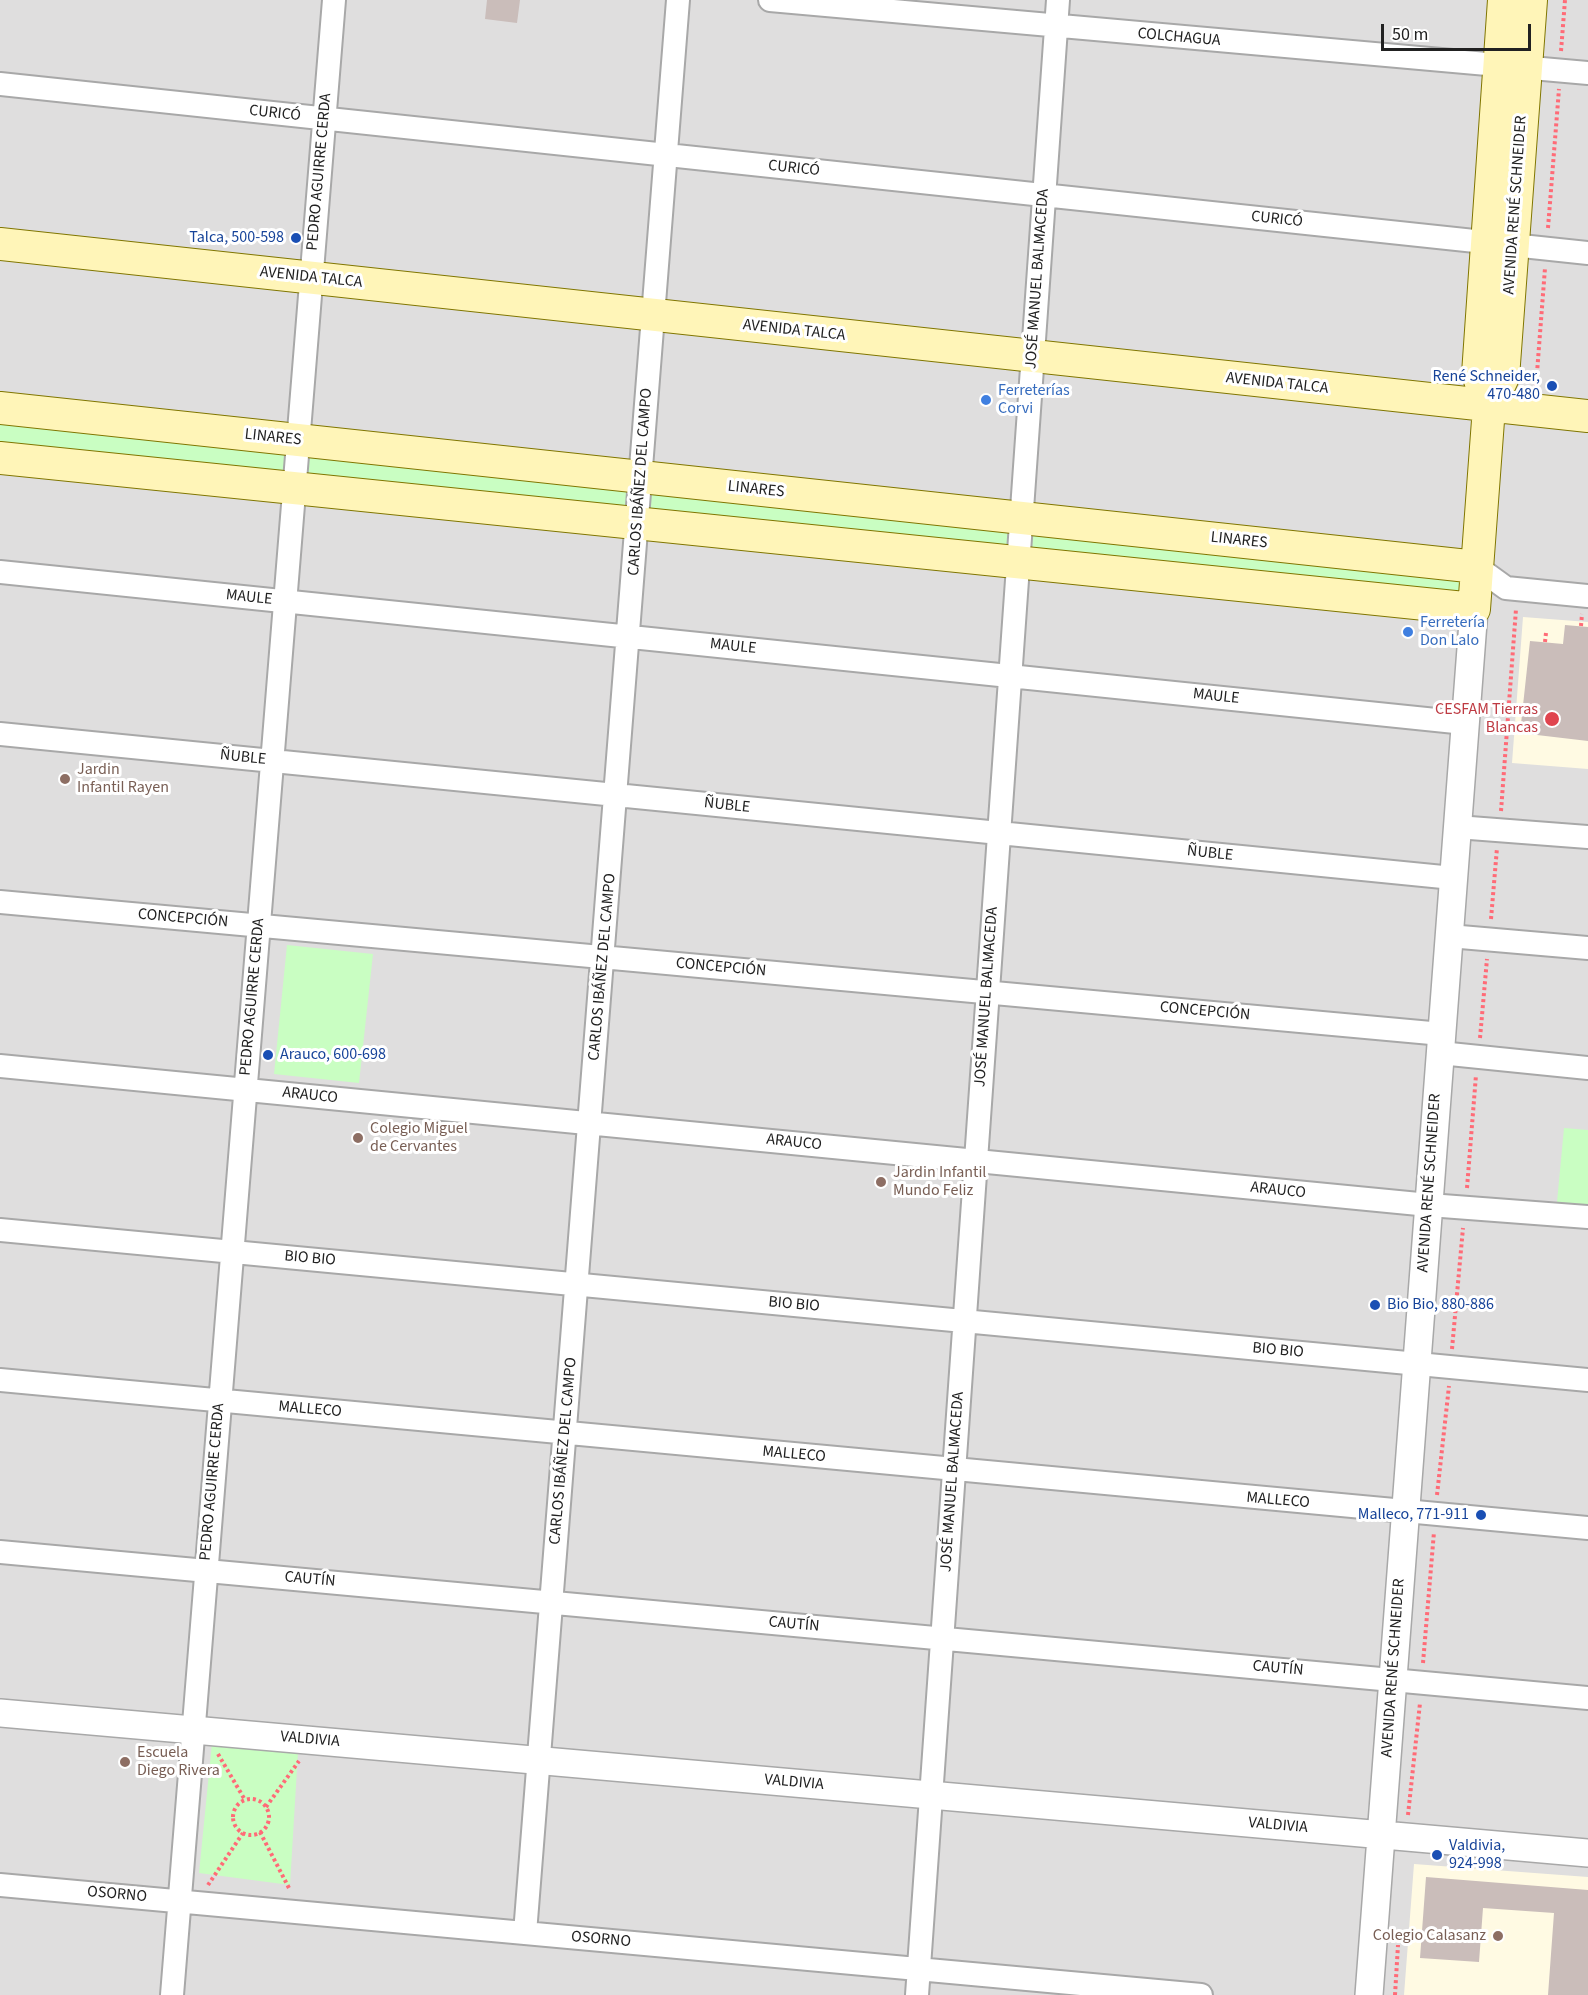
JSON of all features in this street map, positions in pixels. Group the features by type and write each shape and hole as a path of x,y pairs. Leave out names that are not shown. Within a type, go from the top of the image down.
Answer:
{"main road":[{"name":"AVENIDA RENÉ SCHNEIDER","path":"1474,609 1489,407 1478,374 1500,244 1512,66 1504,0"},
{"name":"AVENIDA RENÉ SCHNEIDER","path":"1512,66 1531,0"},
{"name":"AVENIDA TALCA","path":"0,244 1588,416"},
{"name":"LINARES","path":"0,408 1477,567"},
{"path":"0,458 1474,609"}],"street":[{"name":"PEDRO AGUIRRE CERDA","path":"172,1995 188,1902 206,1571 334,0"},
{"name":"CARLOS IBÁÑEZ DEL CAMPO","path":"525,1933 642,478 678,0"},
{"name":"COLCHAGUA","path":"770,0 1588,73"},
{"name":"JOSÉ MANUEL BALMACEDA","path":"917,1995 1058,0"},
{"name":"CURICÓ","path":"0,84 1588,253"},
{"name":"LINARES","path":"1477,567 1515,589"},
{"name":"MAULE","path":"0,572 1465,723"},
{"path":"1474,609 1515,589 1588,596"},
{"name":"AVENIDA RENÉ SCHNEIDER","path":"1368,1995 1394,1836 1393,1680 1474,609"},
{"name":"ÑUBLE","path":"0,734 1453,878"},
{"path":"1457,827 1588,837"},
{"name":"CONCEPCIÓN","path":"0,902 988,992 1441,1044 1478,1057 1588,1068"},
{"path":"1449,936 1588,948"},
{"name":"ARAUCO","path":"0,1066 1429,1205 1588,1217"},
{"name":"BIO BIO","path":"0,1230 1588,1380"},
{"name":"MALLECO","path":"0,1380 1435,1516 1588,1528"},
{"name":"CAUTÍN","path":"0,1552 1588,1698"},
{"name":"VALDIVIA","path":"0,1713 1588,1853"},
{"name":"OSORNO","path":"0,1885 1201,1995"}],"path":[{"path":"1534,411 1565,0"},
{"path":"1394,1836 1422,1682 1435,1516 1451,1367 1499,830 1516,609 1515,589"},
{"path":"1545,642 1546,633"},
{"path":"199,1730 245,1800"},
{"path":"188,1902 243,1833 260,1832 268,1824 266,1807 314,1741"},
{"path":"243,1833 235,1824 233,1813 245,1800 256,1800 266,1807"},
{"path":"260,1832 301,1912"},
{"path":"1395,1995 1399,1938"}],"shaded area":[{"path":"0,0 1588,0 1588,1995 0,1995"},
{"name":"CESFAM Tierras Blancas","path":"1523,617 1588,622 1588,769 1512,763"},
{"name":"Colegio Calasanz","path":"1414,1864 1588,1877 1588,1995 1404,1995"}],"green space":[{"path":"0,421 1461,573 1459,598 0,449"},
{"path":"287,945 373,954 359,1083 274,1074"},
{"path":"1564,1128 1588,1130 1588,1205 1557,1202"},
{"path":"212,1743 298,1752 290,1885 199,1873"}],"building":[{"path":"487,0 520,0 517,23 485,19"},
{"name":"CESFAM Tierras Blancas","path":"1565,625 1588,627 1588,741 1520,733 1530,641 1563,644"},
{"path":"1426,1877 1588,1890 1588,1995 1548,1995 1554,1913 1483,1908 1479,1962 1420,1958"}],"place":[{"name":"Talca, 500-598","path":"296,238"},
{"name":"René Schneider, 470-480","path":"1552,386"},
{"name":"Ferreterías Corvi","path":"986,400"},
{"name":"Ferretería Don Lalo","path":"1408,632"},
{"name":"CESFAM Tierras Blancas","path":"1552,719"},
{"name":"Jardin Infantil Rayen","path":"65,779"},
{"name":"Arauco, 600-698","path":"268,1055"},
{"name":"Colegio Miguel de Cervantes","path":"358,1138"},
{"name":"Jardin Infantil Mundo Feliz","path":"881,1182"},
{"name":"Bio Bio, 880-886","path":"1375,1305"},
{"name":"Malleco, 771-911","path":"1481,1515"},
{"name":"Escuela Diego Rivera","path":"125,1762"},
{"name":"Valdivia, 924-998","path":"1437,1855"},
{"name":"Colegio Calasanz","path":"1498,1936"}]}
